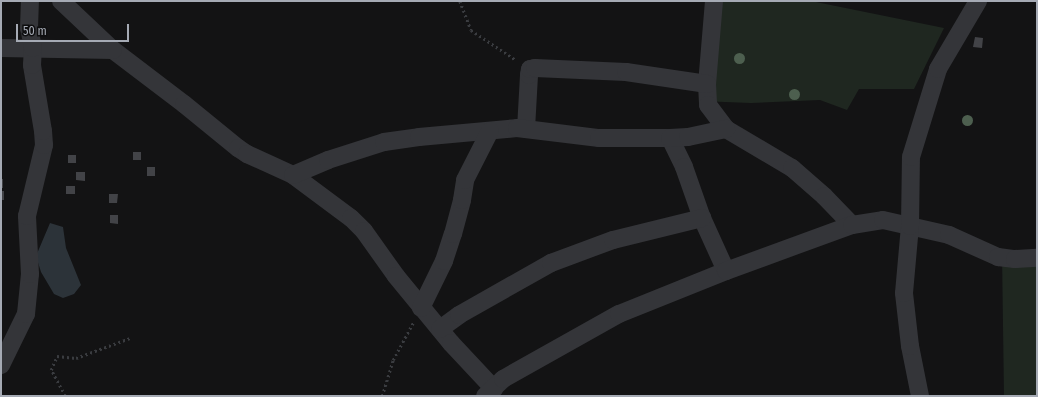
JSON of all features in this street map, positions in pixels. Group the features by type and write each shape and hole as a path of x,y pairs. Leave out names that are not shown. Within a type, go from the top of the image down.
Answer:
{"street":[{"path":"1,365 26,314 30,274 27,216 44,145 32,65 33,48 29,28 30,1"},
{"path":"61,1 113,50 184,104 238,148 247,154 293,175 351,218 364,231 421,308 440,329 489,392 503,378 619,314 726,271 852,225 883,220 949,235 998,257 1015,259 1037,258"},
{"path":"714,1 707,84 708,105 726,129 792,168 824,196 852,225"},
{"path":"920,396 910,346 904,293 910,226 911,157 938,69 978,1"},
{"path":"1,48 113,50"},
{"path":"526,129 530,69 574,68 626,72 707,84"},
{"path":"293,175 328,160 384,142 517,128 599,138 688,137 726,129"},
{"path":"421,308 444,261 462,200 465,180 490,131"},
{"path":"670,138 684,167 702,218 726,271"},
{"path":"440,329 459,315 551,263 613,240 702,218"}],"path":[{"path":"460,1 471,30 530,69"},
{"path":"382,396 393,360 421,308"},
{"path":"65,396 51,370 57,356 76,358 130,338"}],"shaded area":[{"path":"708,1 811,1 944,28 914,89 859,89 847,110 820,100 751,103 699,101"},
{"path":"50,223 63,227 66,248 81,285 74,294 63,298 54,294 41,272 36,256"},
{"path":"1002,254 1037,256 1037,396 1004,396"}],"building":[{"path":"975,37 983,38 982,48 973,47"},
{"path":"133,152 141,152 141,160 133,160"},
{"path":"68,155 76,155 76,163 68,163"},
{"path":"147,167 155,167 155,176 147,176"},
{"path":"76,172 85,172 85,181 76,180"},
{"path":"1,179 3,179 3,188 1,188"},
{"path":"66,186 75,186 75,194 66,194"},
{"path":"1,191 4,191 4,200 1,200"},
{"path":"109,194 118,194 117,203 109,203"},
{"path":"110,215 118,215 118,224 110,223"}]}
